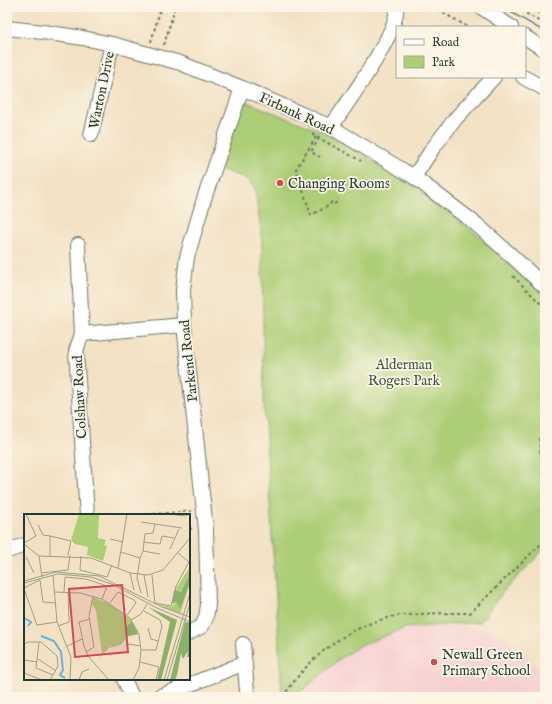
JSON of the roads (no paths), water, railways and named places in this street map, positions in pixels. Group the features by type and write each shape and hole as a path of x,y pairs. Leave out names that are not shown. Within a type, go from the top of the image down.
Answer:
{"street":[{"path":"326,124 384,46 396,20 396,7"},
{"path":"481,7 510,26"},
{"name":"Firbank Road","path":"7,28 49,33 112,44 180,63 326,124 414,177 476,224 514,257 545,287"},
{"path":"526,37 545,50"},
{"name":"Warton Drive","path":"91,135 112,44"},
{"path":"414,177 433,148 456,118 493,78"},
{"path":"525,78 545,89"},
{"name":"Parkend Road","path":"190,632 202,626 206,618 208,605 206,530 184,325 183,290 187,257 204,199 242,88"},
{"path":"78,245 82,334"},
{"name":"Colshaw Road","path":"87,514 76,352 82,334 184,325"},
{"path":"7,551 24,545"},
{"path":"243,644 247,691"},
{"path":"158,697 190,691 245,663"},
{"path":"124,680 132,697"}],"tram line":[{"path":"502,7 545,32"},
{"path":"529,7 545,16"}],"place":[{"name":"Changing Rooms","path":"280,183"},
{"name":"Newall Green Primary School","path":"434,662"}],"park label":[{"name":"Alderman Rogers Park","path":"404,372"}]}
